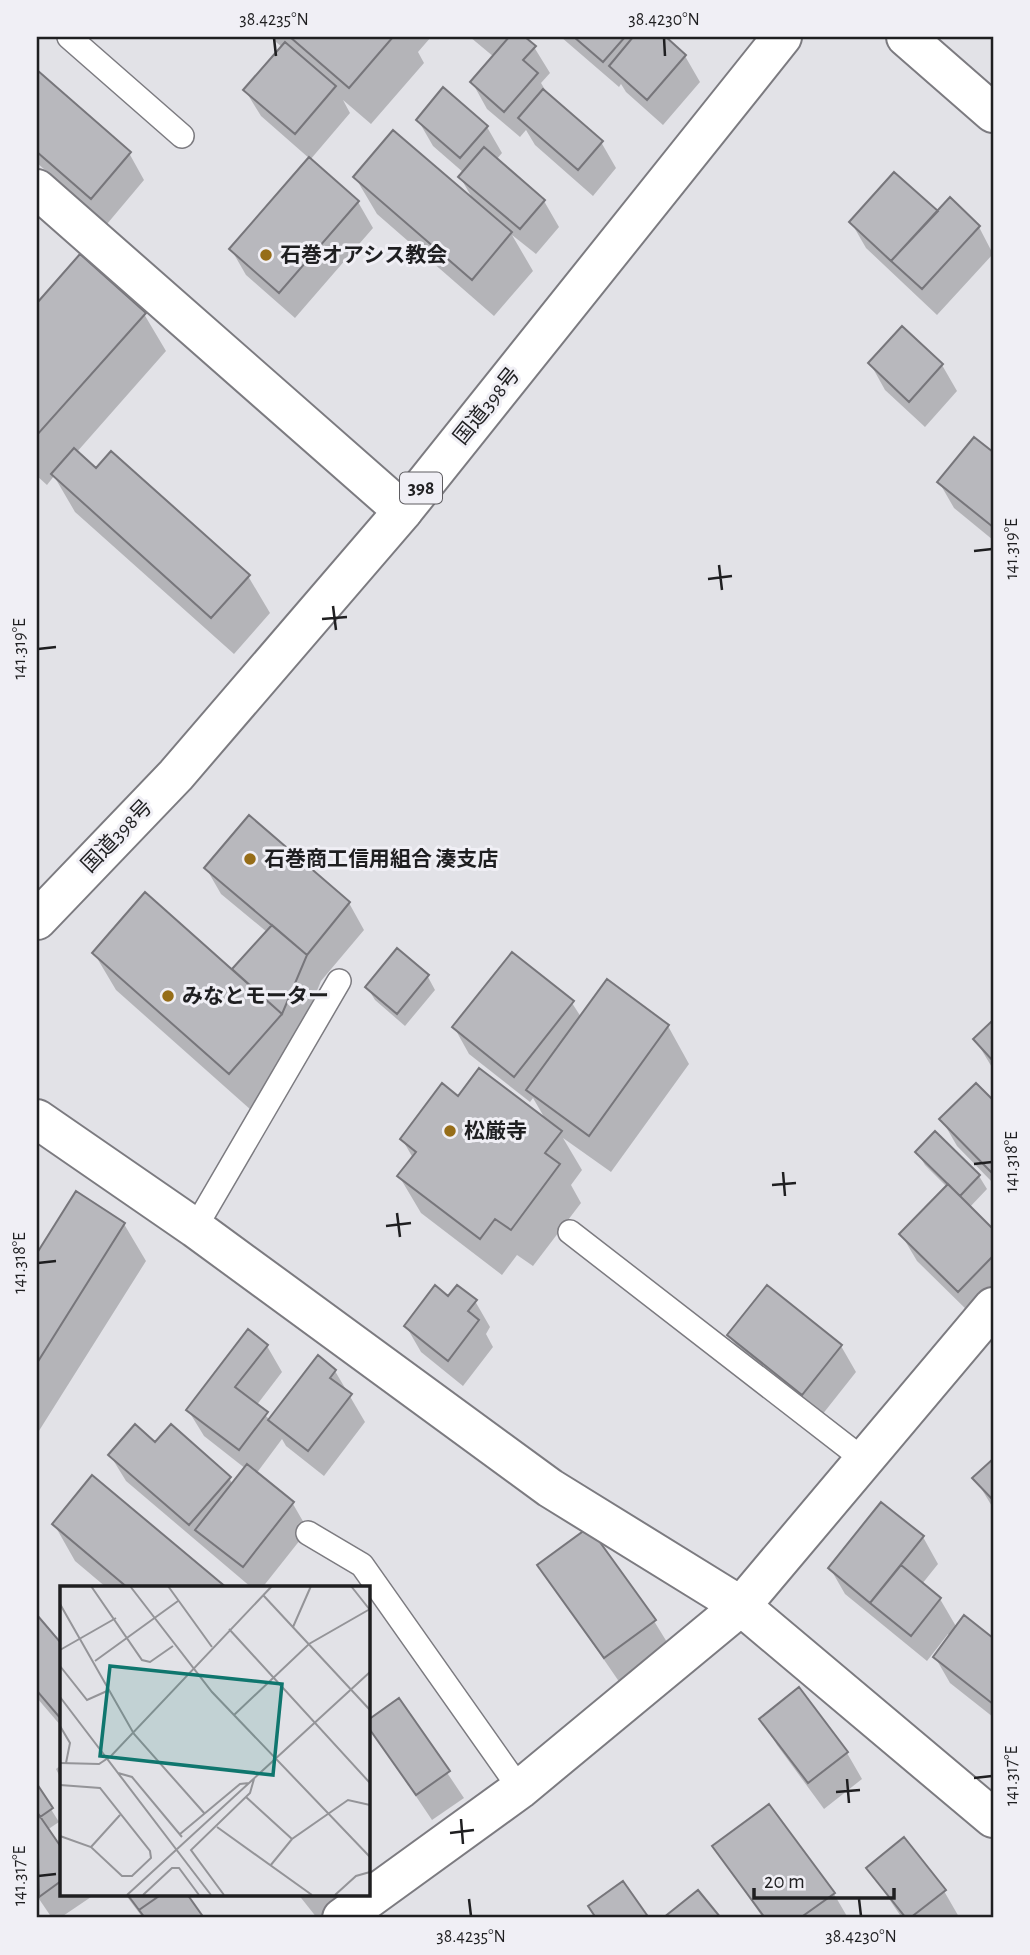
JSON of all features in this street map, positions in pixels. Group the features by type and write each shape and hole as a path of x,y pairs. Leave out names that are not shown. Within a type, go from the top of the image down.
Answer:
{"main road":[{"name":"国道398号","path":"37,920 176,775 403,511 782,37"},
{"path":"906,37 993,113"},
{"path":"37,189 403,511"},
{"path":"37,1119 195,1228 550,1488 741,1606 993,1818"},
{"path":"342,1918 520,1788 741,1606 993,1307"}],"lane":[{"path":"69,37 182,136"},
{"path":"195,1228 339,981"},
{"path":"570,1232 864,1460"},
{"path":"308,1533 362,1565 520,1788"}],"building":[{"path":"290,37 393,37 349,88"},
{"path":"509,37 525,37 536,46 523,60 538,73 504,112 470,82"},
{"path":"574,37 625,37 603,62"},
{"path":"633,37 666,37 686,55 647,100 609,66"},
{"path":"285,42 336,86 295,134 243,90"},
{"path":"37,70 131,152 91,199 37,152"},
{"path":"443,87 488,126 460,158 416,120"},
{"path":"543,89 603,141 578,170 518,118"},
{"path":"393,130 512,232 472,280 353,177"},
{"path":"484,147 545,200 520,229 458,177"},
{"path":"309,157 359,201 279,293 229,249"},
{"path":"894,172 938,211 891,261 849,222"},
{"path":"950,197 980,226 922,289 891,261"},
{"path":"80,254 146,313 37,435 37,303"},
{"path":"902,326 943,364 909,402 868,363"},
{"path":"974,437 993,452 993,527 937,482"},
{"path":"74,448 96,468 111,451 250,575 211,618 51,474"},
{"path":"249,815 350,902 307,955 204,868"},
{"path":"145,892 282,1014 229,1074 92,953"},
{"path":"272,925 307,955 282,1014 232,969"},
{"path":"397,948 429,975 397,1014 365,987"},
{"path":"512,952 574,1001 514,1077 452,1027"},
{"path":"607,979 669,1025 589,1136 526,1090"},
{"path":"993,1020 993,1061 973,1039"},
{"path":"479,1068 562,1131 545,1153 560,1164 511,1230 495,1219 480,1239 397,1176 416,1152 400,1139 442,1083 458,1096"},
{"path":"976,1083 993,1100 993,1174 939,1119"},
{"path":"935,1131 980,1175 960,1196 915,1152"},
{"path":"948,1184 993,1229 993,1256 958,1292 899,1234"},
{"path":"76,1191 125,1223 37,1363 37,1253"},
{"path":"435,1285 448,1296 457,1285 477,1300 468,1311 479,1320 448,1361 404,1326"},
{"path":"767,1285 842,1345 802,1395 727,1335"},
{"path":"248,1329 268,1345 235,1387 268,1412 239,1450 186,1410"},
{"path":"318,1355 336,1370 330,1378 352,1394 308,1451 268,1420"},
{"path":"135,1424 155,1442 171,1424 231,1477 189,1525 108,1455"},
{"path":"993,1459 993,1500 972,1478"},
{"path":"247,1464 294,1502 243,1567 195,1530"},
{"path":"92,1475 225,1586 126,1586 52,1524"},
{"path":"881,1502 924,1536 870,1603 828,1568"},
{"path":"589,1527 656,1620 604,1658 537,1565"},
{"path":"901,1565 941,1598 911,1636 870,1603"},
{"path":"37,1615 60,1642 60,1718 37,1691"},
{"path":"964,1615 993,1638 993,1704 933,1657"},
{"path":"799,1687 848,1752 808,1783 759,1719"},
{"path":"399,1698 450,1771 416,1795 369,1728 369,1719"},
{"path":"37,1784 53,1808 40,1817 37,1812"},
{"path":"769,1804 835,1893 800,1918 765,1918 712,1846"},
{"path":"37,1812 60,1846 60,1882 39,1897"},
{"path":"904,1837 946,1890 910,1918 906,1918 866,1868"},
{"path":"623,1881 649,1918 596,1918 588,1906"},
{"path":"698,1890 721,1918 663,1918"},
{"path":"128,1896 159,1896 139,1910"},
{"path":"159,1896 188,1896 204,1918 145,1918 139,1910"}],"place":[{"name":"石巻オアシス教会","path":"266,255"},
{"name":"石巻商工信用組合 湊支店","path":"250,859"},
{"name":"みなとモーター","path":"168,996"},
{"name":"松厳寺","path":"450,1131"}]}
